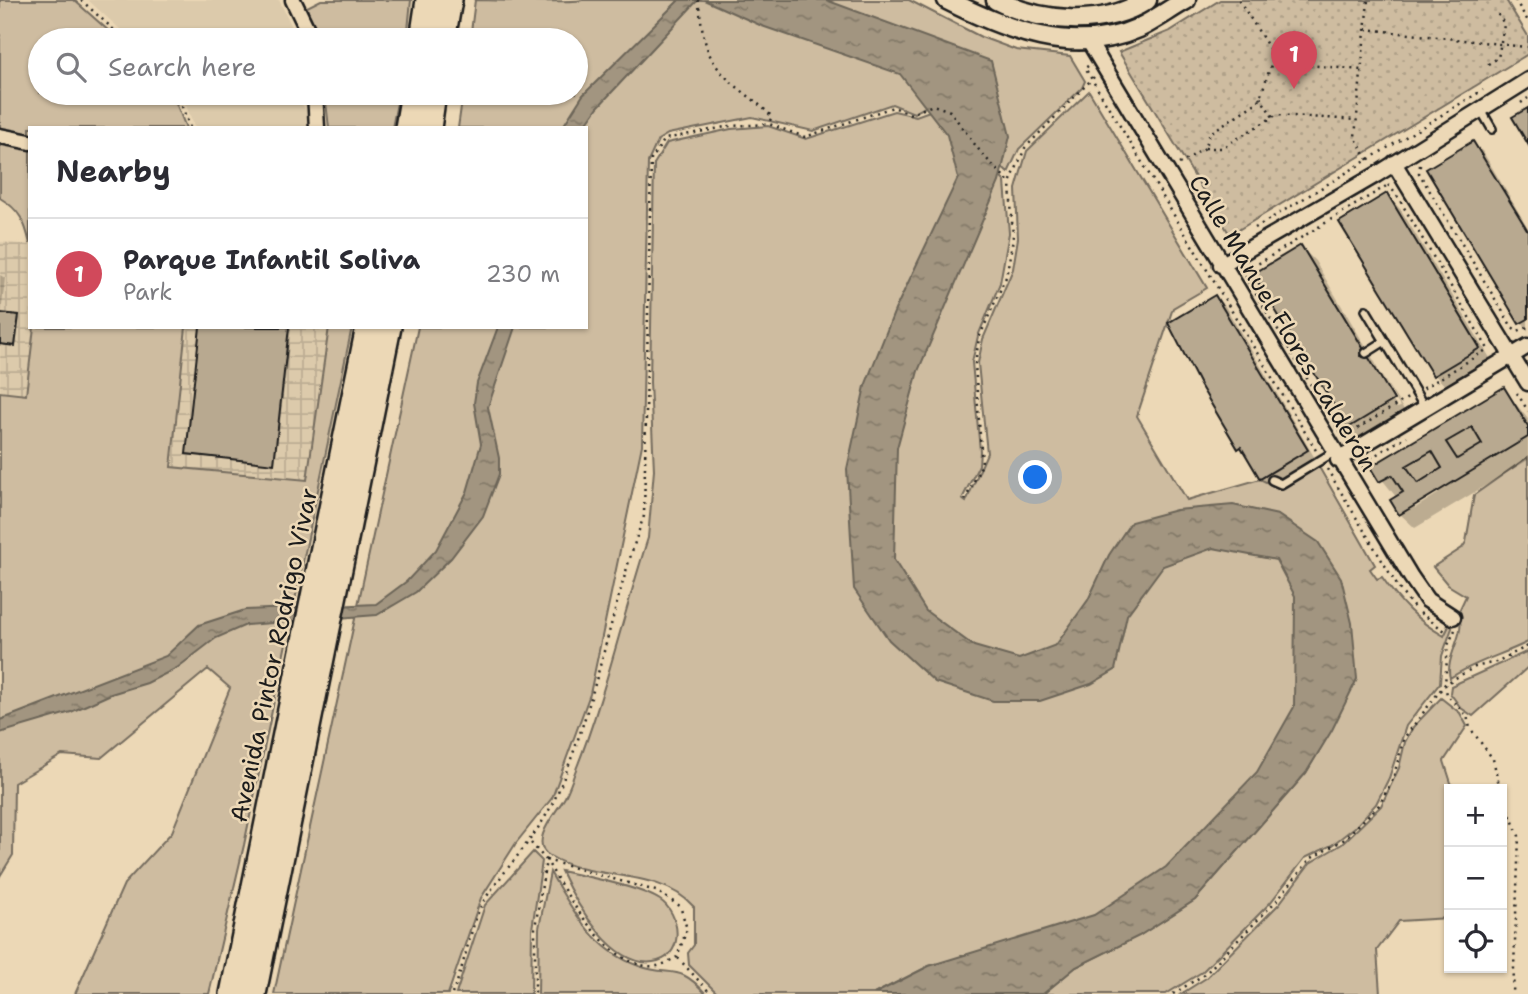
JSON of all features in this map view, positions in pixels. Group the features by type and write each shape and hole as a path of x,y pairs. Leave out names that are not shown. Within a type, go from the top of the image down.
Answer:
{"main road":[{"path":"424,28 428,0"},
{"path":"445,28 450,0"},
{"path":"407,126 411,105"},
{"path":"429,126 432,105"},
{"name":"Avenida Pintor Rodrigo Vivar","path":"232,994 368,329"},
{"name":"Avenida Pintor Rodrigo Vivar","path":"254,994 389,329"}],"street":[{"path":"293,0 307,28"},
{"path":"947,0 1013,31 1040,38 1088,40 1120,35 1140,27 1186,0"},
{"path":"996,0 1021,12 1069,19 1114,13 1147,0"},
{"name":"Calle Manuel Flores Calderón","path":"1088,40 1331,457 1427,600 1453,617"},
{"path":"1221,265 1528,80"},
{"path":"316,105 317,126"},
{"path":"0,136 28,142"},
{"path":"1394,163 1528,383"},
{"path":"1331,457 1425,408 1528,346"}],"lane":[{"path":"1481,110 1492,129"},
{"path":"1366,310 1425,408"},
{"path":"1366,353 1385,341"},
{"path":"1272,480 1281,484 1331,457"}],"path":[{"path":"80,0 112,28"},
{"path":"698,0 706,47 716,66 760,103 772,117 769,124"},
{"path":"1239,0 1274,56 1308,65 1362,70"},
{"path":"1368,0 1355,137 1368,160"},
{"path":"1515,0 1528,21"},
{"path":"1488,64 1498,58 1504,25 1500,16 1494,13"},
{"path":"1366,29 1527,48"},
{"path":"1205,148 1210,133 1260,97 1274,56"},
{"path":"1101,64 1085,68 1331,457 1408,601 1445,631 1453,617"},
{"path":"965,500 982,464 975,364 979,338 1006,277 1013,239 1010,183 1025,148 1087,88 1101,64"},
{"path":"1251,230 1494,84"},
{"path":"1260,97 1273,117"},
{"path":"1518,104 1528,98"},
{"path":"181,105 189,126"},
{"path":"452,994 483,901 531,842 556,795 592,697 625,568 644,516 651,160 666,139 730,127 769,124 805,137 893,107 911,114 933,105 950,111 982,154 1010,183"},
{"path":"1166,172 1205,148 1222,148 1273,117 1357,120"},
{"path":"1425,161 1419,166 1419,173 1513,327 1518,331 1528,327"},
{"path":"1513,386 1528,411"},
{"path":"1365,473 1364,462 1417,430"},
{"path":"1453,617 1456,628 1448,645 1445,684 1447,695 1467,716 1470,728 1493,759 1499,784"},
{"path":"1173,994 1205,974 1277,901 1310,859 1343,840 1379,805 1393,779 1404,738 1445,684 1475,667 1496,662 1528,646"},
{"path":"1507,808 1519,836 1513,994"},
{"path":"531,842 546,860 584,921 619,954 638,963 656,966 677,957 687,929 680,906 656,891 546,860"},
{"path":"535,994 535,928 546,860"},
{"path":"677,957 711,994"}],"shaded area":[{"path":"0,0 74,0 106,28 28,28 28,105 177,105 185,126 28,126 28,134 0,130"},
{"path":"88,0 279,0 293,28 119,28"},
{"path":"321,0 411,0 408,28 311,28 307,7"},
{"path":"475,0 909,0 981,37 1016,50 1070,56 1085,81 1082,88 1019,149 1008,173 931,104 914,113 892,104 813,131 752,117 668,134 658,140 648,162 642,445 590,694 552,798 516,843 481,898 448,994 274,994 418,329 588,329 588,126 458,126 461,105 588,105 588,28 472,28"},
{"path":"1220,0 1506,0 1528,36 1528,54 1230,235 1119,52 1170,31"},
{"path":"1089,91 1207,288 1173,308 1137,416 1187,500 1260,479 1280,489 1319,467 1375,565 1370,569 1377,579 1382,577 1409,610 1444,636 1451,622 1452,628 1442,656 1440,683 1406,726 1389,778 1376,804 1355,827 1332,845 1305,858 1270,903 1202,972 1166,994 1043,994 1076,967 1139,936 1195,900 1306,773 1330,732 1167,902 929,966 874,994 718,994 689,965 688,953 694,945 694,907 680,894 644,880 567,864 550,856 542,843 546,827 568,791 586,744 648,538 654,470 650,382 654,164 667,143 731,129 768,126 806,139 894,111 916,116 938,108 1005,182 1009,233 1000,283 978,336 972,362 980,451 979,465 962,499 966,502 987,453 978,363 983,339 1013,269 1018,238 1016,189 1027,151"},
{"path":"186,105 302,105 309,114 309,126 194,126"},
{"path":"326,105 397,105 392,126 329,126"},
{"path":"0,144 28,149 28,236 21,217 0,198"},
{"path":"0,242 28,245 28,329 34,329 26,395 0,392"},
{"path":"34,329 186,329 171,467 307,480 329,329 352,329 244,845 209,994 75,994 124,884 172,832 230,688 208,669 101,758 62,755 14,783 13,855 0,876 0,392 26,395"},
{"path":"186,329 329,329 307,480 171,467"},
{"path":"1528,457 1528,642 1450,678 1450,661 1460,628 1458,613 1466,596 1448,585 1433,567 1462,548 1466,542 1474,495"},
{"path":"1528,651 1528,667 1473,716 1461,708 1450,693 1451,686"},
{"path":"1441,698 1460,713 1467,726 1444,761 1451,784 1444,784 1444,918 1399,921 1377,950 1380,994 1181,994 1206,978 1279,904 1310,863 1342,844 1381,806 1399,768 1405,742 1413,727"},
{"path":"533,852 542,861 532,929 531,994 456,994 485,905"},
{"path":"561,871 627,886 660,900 667,906 675,923 677,932 673,950 658,961 642,962 612,946 576,900"},
{"path":"550,872 567,901 597,940 623,959 639,966 681,974 706,994 538,994 539,928"}],"water":[{"path":"679,0 698,0 598,107 584,126 563,126 577,105 588,105 588,90"},
{"path":"704,0 826,0 991,61 1010,136 999,182 918,371 897,448 894,560 926,611 974,646 1019,659 1056,645 1088,600 1109,555 1131,522 1176,510 1233,505 1278,515 1318,542 1341,578 1352,623 1357,679 1332,730 1306,773 1195,900 1139,936 1076,967 1043,994 874,994 929,966 1094,915 1166,867 1257,772 1294,707 1295,596 1276,560 1213,548 1163,566 1127,615 1115,670 1091,684 1040,701 993,701 935,682 889,640 854,589 847,469 865,386 895,310 958,178 947,135 900,74 762,26"},
{"path":"497,329 514,329 488,407 499,458 499,474 483,516 451,558 416,592 377,615 246,625 216,638 177,668 147,683 111,694 71,712 0,733 0,720 166,656 199,625 245,610 376,604 407,581 436,550 467,492 481,444 474,403 477,383"}],"building":[{"path":"1528,108 1528,144 1512,117"},
{"path":"1473,141 1528,231 1528,319 1519,324 1426,169"},
{"path":"1387,193 1480,348 1433,376 1339,222"},
{"path":"1301,245 1363,348 1361,356 1369,358 1394,400 1348,428 1253,274"},
{"path":"1215,295 1308,450 1260,479 1241,447 1238,449 1200,385 1168,323"},
{"path":"0,313 19,315 15,346 0,344"},
{"path":"200,329 289,329 274,464 186,454"},
{"path":"1504,387 1528,426 1528,437 1399,515 1390,500 1403,492 1392,475 1379,482 1370,467","holes":["1472,427 1482,444 1457,459 1446,442","1432,451 1442,468 1418,483 1406,466"]}],"place":[{"name":"Parque Infantil Soliva","path":"1294,89"}]}
